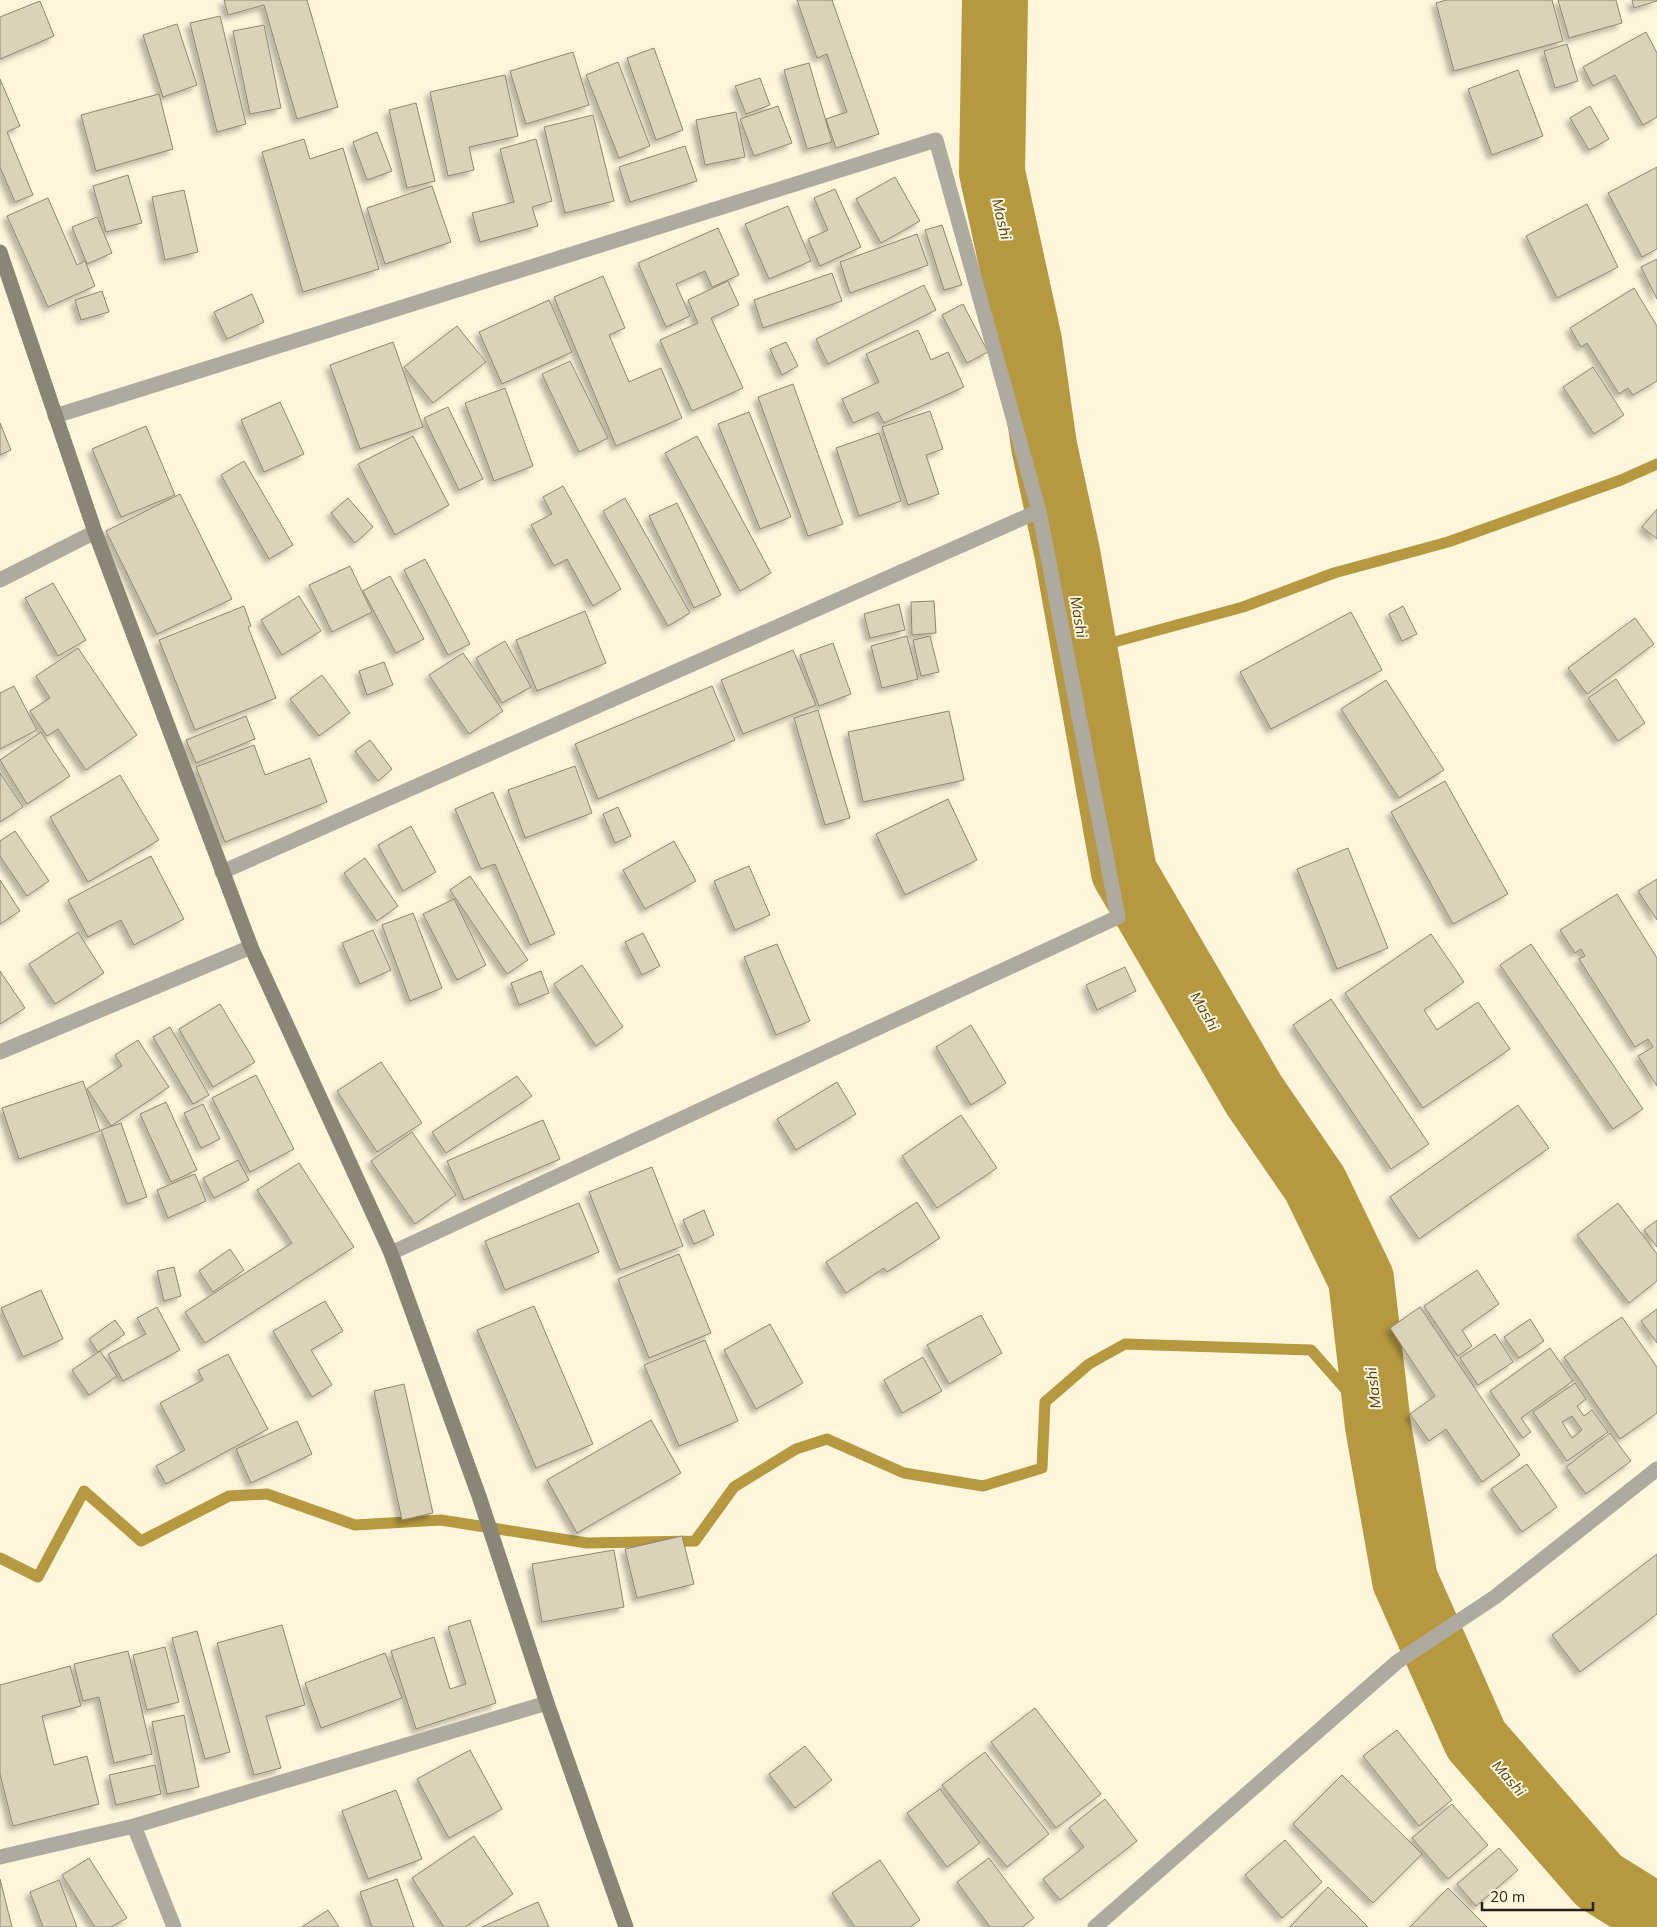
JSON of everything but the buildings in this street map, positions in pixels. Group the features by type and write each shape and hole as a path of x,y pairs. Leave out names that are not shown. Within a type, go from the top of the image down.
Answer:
{"street":[{"path":"55,416 936,140 1039,511 1118,916 391,1253"},
{"path":"0,252 95,532 250,948 391,1253 479,1496 547,1703 626,1927"},
{"path":"222,872 1039,511"},
{"path":"0,580 95,532"},
{"path":"0,1052 250,948"},
{"path":"1095,1927 1397,1662 1495,1597 1657,1469"},
{"path":"0,1858 134,1826 547,1703"},
{"path":"134,1826 174,1927"}],"waterway":[{"name":"Mashi","path":"995,0 992,172 1029,341 1044,446 1067,552 1124,872 1254,1095 1315,1184 1361,1279 1378,1426 1405,1580 1476,1740 1599,1881 1657,1917"},
{"path":"1085,650 1243,607 1334,573 1448,542 1621,480 1657,464"},
{"path":"0,1558 38,1577 84,1491 141,1541 229,1496 267,1494 355,1525 441,1520 587,1543 695,1541 734,1487 796,1449 827,1439 904,1473 983,1486 1042,1468 1045,1402 1089,1364 1125,1344 1311,1350 1378,1426"}]}
